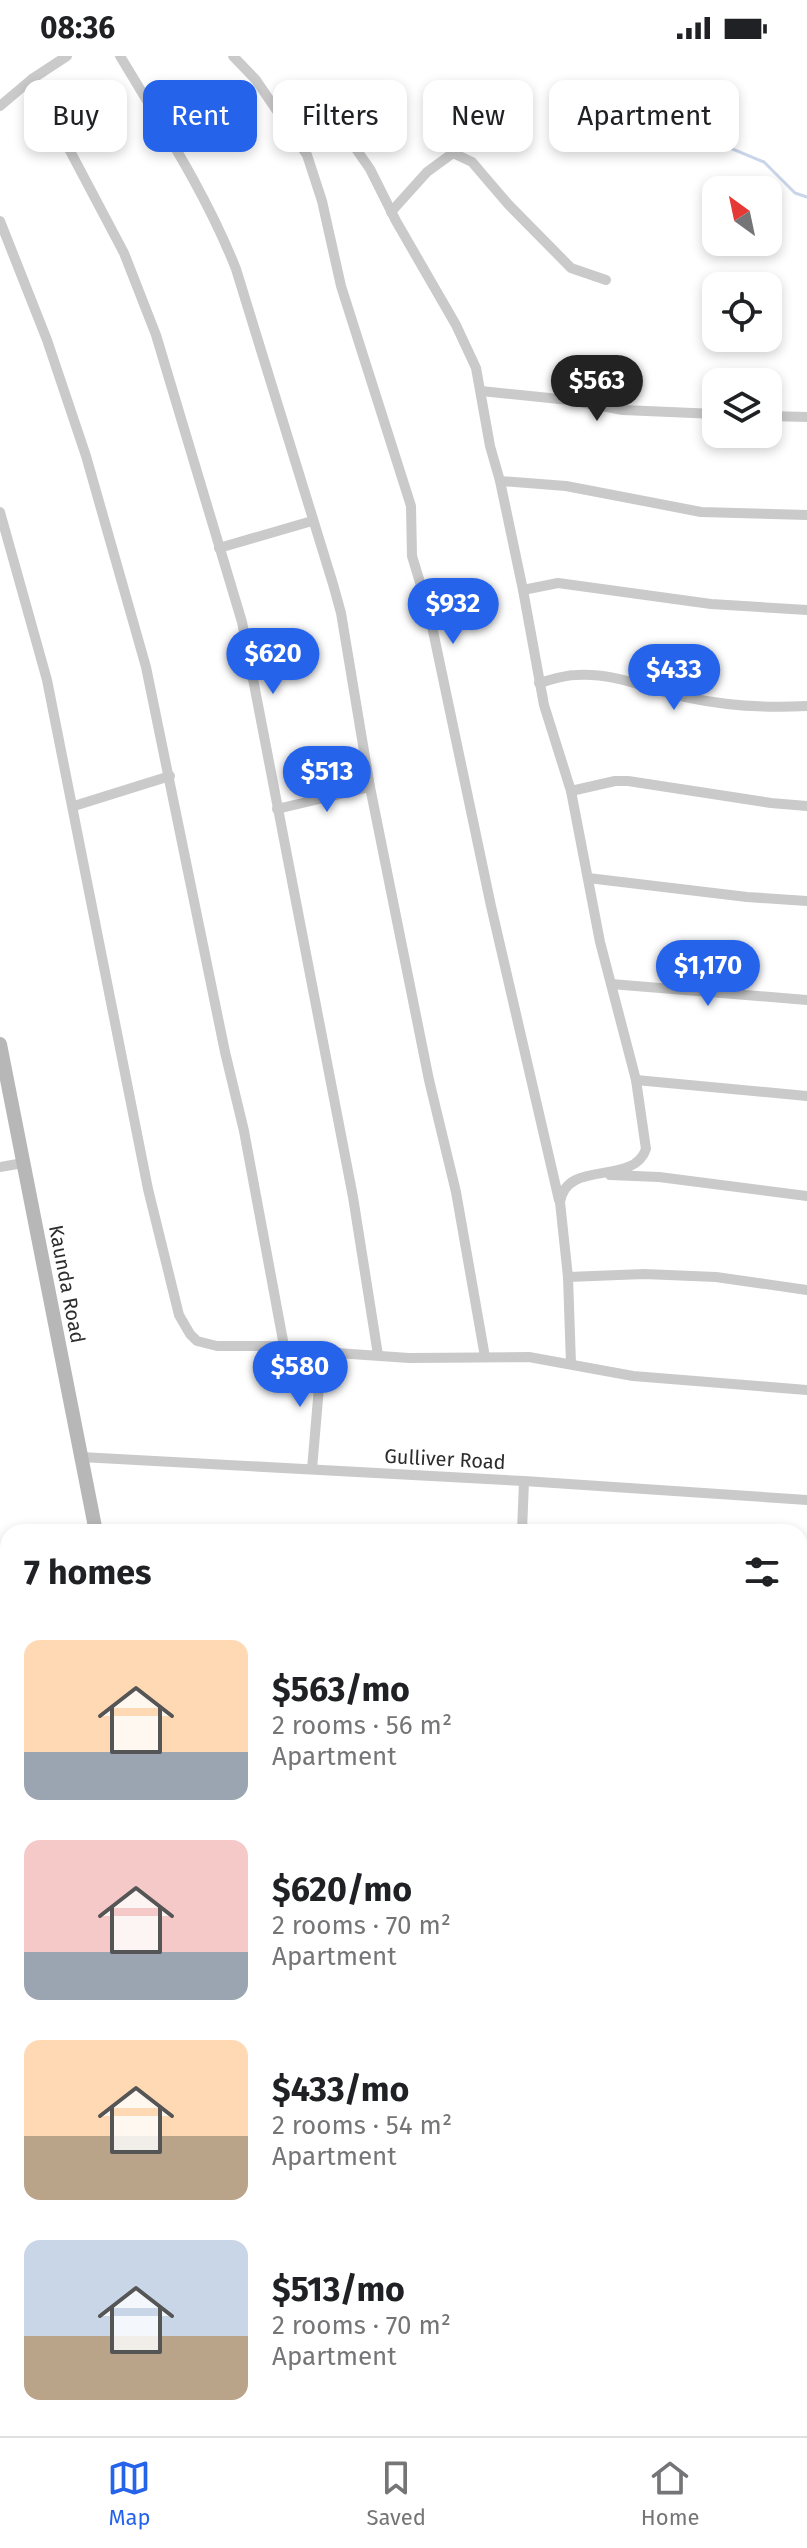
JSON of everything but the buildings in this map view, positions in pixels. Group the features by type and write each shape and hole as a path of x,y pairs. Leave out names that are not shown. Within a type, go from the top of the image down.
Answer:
{"main road":[{"name":"Kaunda Road","path":"0,1044 94,1524"}],"street":[{"path":"0,106 32,79 67,56"},
{"path":"120,56 219,226 236,269 341,613 370,787 429,1080 456,1192 485,1357"},
{"path":"233,56 256,80 273,104"},
{"path":"32,79 124,253 156,335 242,622 353,1197 378,1355"},
{"path":"304,152 316,177 341,286 411,506 412,556 429,612 491,906 560,1202 568,1277 571,1364"},
{"path":"358,152 469,352 481,391 490,446 523,590 539,683 571,791 611,984 636,1080 646,1149 644,1156 630,1166 569,1182 560,1202"},
{"path":"391,212 427,172 453,153 472,162 571,268 606,280"},
{"path":"0,221 42,325 86,456 146,667 244,1131 284,1346"},
{"path":"481,391 569,400 623,410 702,413"},
{"path":"782,416 807,417"},
{"path":"500,481 566,486 701,512 807,515"},
{"path":"0,512 47,680 148,1189 179,1315 190,1334 207,1345 284,1346 322,1352 434,1359 529,1357 633,1376 807,1390"},
{"path":"219,548 312,521"},
{"path":"523,590 558,583 711,604 807,610"},
{"path":"539,683 575,675 598,676 690,698 757,706 807,706"},
{"path":"74,806 170,776"},
{"path":"571,791 628,781 807,806"},
{"path":"277,809 370,787"},
{"path":"588,878 807,901"},
{"path":"611,984 807,1000"},
{"path":"636,1080 807,1096"},
{"path":"0,1167 23,1163"},
{"path":"591,1175 659,1177 807,1196"},
{"path":"568,1277 644,1274 716,1277 807,1290"},
{"path":"312,1469 322,1352"},
{"name":"Gulliver Road","path":"81,1457 807,1500"},
{"path":"522,1524 524,1481"}],"waterway":[{"path":"739,152 764,162 795,193 807,197"}]}
